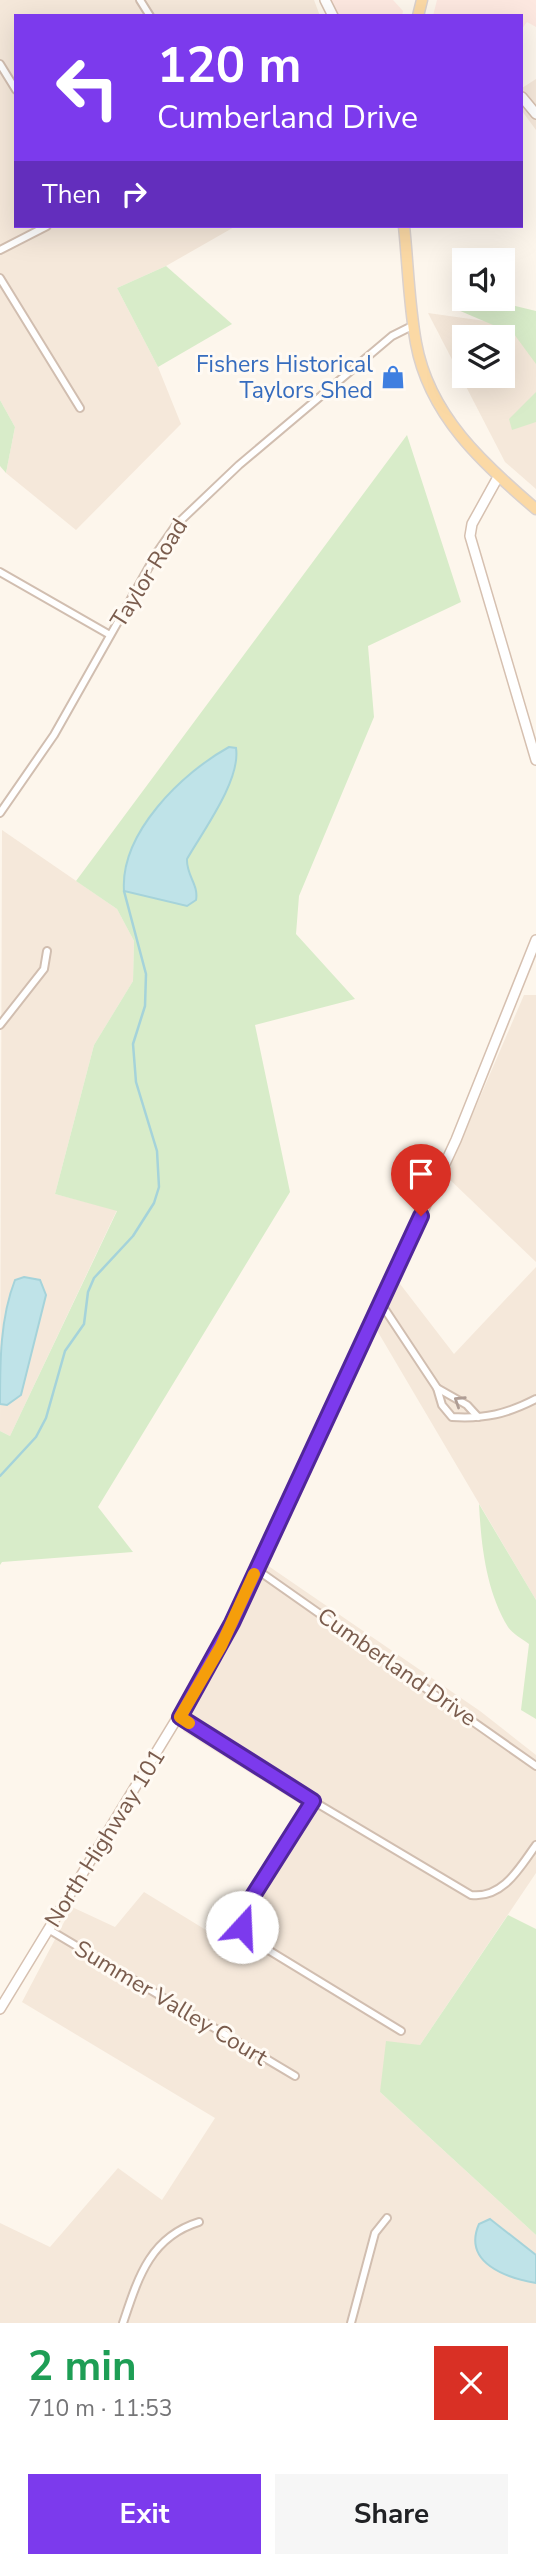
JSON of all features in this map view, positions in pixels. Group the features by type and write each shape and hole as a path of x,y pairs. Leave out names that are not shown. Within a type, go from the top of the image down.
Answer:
{"main road":[{"path":"523,98 536,114"},
{"path":"404,228 418,352 435,398 458,436 498,477 536,509"},
{"path":"498,477 472,524 470,536 536,761"},
{"name":"North Highway 101","path":"0,2009 221,1646 461,1128 536,940"}],"street":[{"path":"0,64 14,87"},
{"path":"0,250 43,228"},
{"path":"0,278 80,408"},
{"name":"Taylor Road","path":"0,813 54,735 166,539 199,500 392,336 414,325"},
{"path":"0,572 110,635"},
{"path":"0,1025 44,969 47,951"},
{"path":"380,1302 437,1388 442,1405 452,1417 509,1413 536,1399"},
{"path":"437,1388 467,1405 478,1417"},
{"name":"Cumberland Drive","path":"256,1569 536,1766"},
{"path":"180,1717 313,1801 471,1895 484,1896 499,1889 536,1845"},
{"path":"313,1801 244,1910 242,1927 247,1936 265,1948 401,2031"},
{"name":"Summer Valley Court","path":"48,1929 295,2076"},
{"path":"351,2323 375,2233 387,2218"},
{"path":"123,2323 152,2252 175,2232 199,2222"}],"shaded area":[{"path":"0,0 314,0 319,14 14,14 14,228 232,228 166,266 117,288 158,367 181,424 76,530 6,473 15,427 0,400"},
{"path":"331,0 393,0 403,11 402,14 338,14"},
{"path":"437,0 536,0 536,27 527,22 523,28 523,14 434,14"},
{"path":"536,79 536,130 523,112 523,87"},
{"path":"428,313 514,325 452,325 452,359"},
{"path":"515,325 536,328 536,489 505,462 467,388 515,388"},
{"path":"2,830 117,909 134,941 133,981 94,1045 55,1194 117,1210 10,1436 0,1431"},
{"path":"524,995 536,995 536,1262 446,1176"},
{"path":"536,1267 536,1600 375,1327 397,1280 454,1354"},
{"path":"264,1563 480,1711 536,1755 536,1873 420,2045 380,2092 536,2235 536,2323 0,2323 0,2223 50,2247 118,2168 162,2200 215,2118 22,2002 72,1907 115,1927 144,1892 219,1938 303,1806 183,1731"}],"green space":[{"path":"166,266 232,324 158,367 117,288"},
{"path":"515,306 536,311 536,364 515,335 515,325 493,325 460,311 515,311"},
{"path":"536,392 536,422 512,430 509,419"},
{"path":"0,400 15,427 6,473 0,466"},
{"path":"407,435 461,602 368,646 374,717 299,896 296,934 355,999 255,1025 290,1192 98,1507 133,1552 2,1562 0,1565 0,1431 10,1436 117,1211 55,1194 94,1045 133,981 134,941 117,909 76,881"},
{"path":"479,1504 536,1600 536,1719 521,1710 529,1644 508,1627 494,1598 483,1551"},
{"path":"508,1915 536,1929 536,2235 380,2092 386,2041 420,2045"}],"water":[{"path":"229,747 236,748 233,775 219,805 187,859 188,870 196,890 196,900 187,906 124,891 125,869 132,848 157,807 192,772"},
{"path":"24,1277 40,1280 46,1295 21,1395 7,1405 0,1404 6,1310 15,1280"},
{"path":"490,2219 536,2255 536,2283 501,2272 482,2258 475,2238 479,2224"}],"waterway":[{"path":"0,1476 36,1437 46,1418 65,1351 84,1324 88,1292 94,1278 133,1236 154,1203 159,1187 157,1151 136,1082 133,1044 145,1006 146,974 124,891"}],"slow traffic":[{"path":"189,1723 180,1717 221,1646 254,1574"}],"place":[{"name":"Fishers Historical Taylors Shed","path":"393,377"}],"route":[{"path":"242,1927 244,1910 313,1801 180,1717 221,1646 421,1216"}]}
